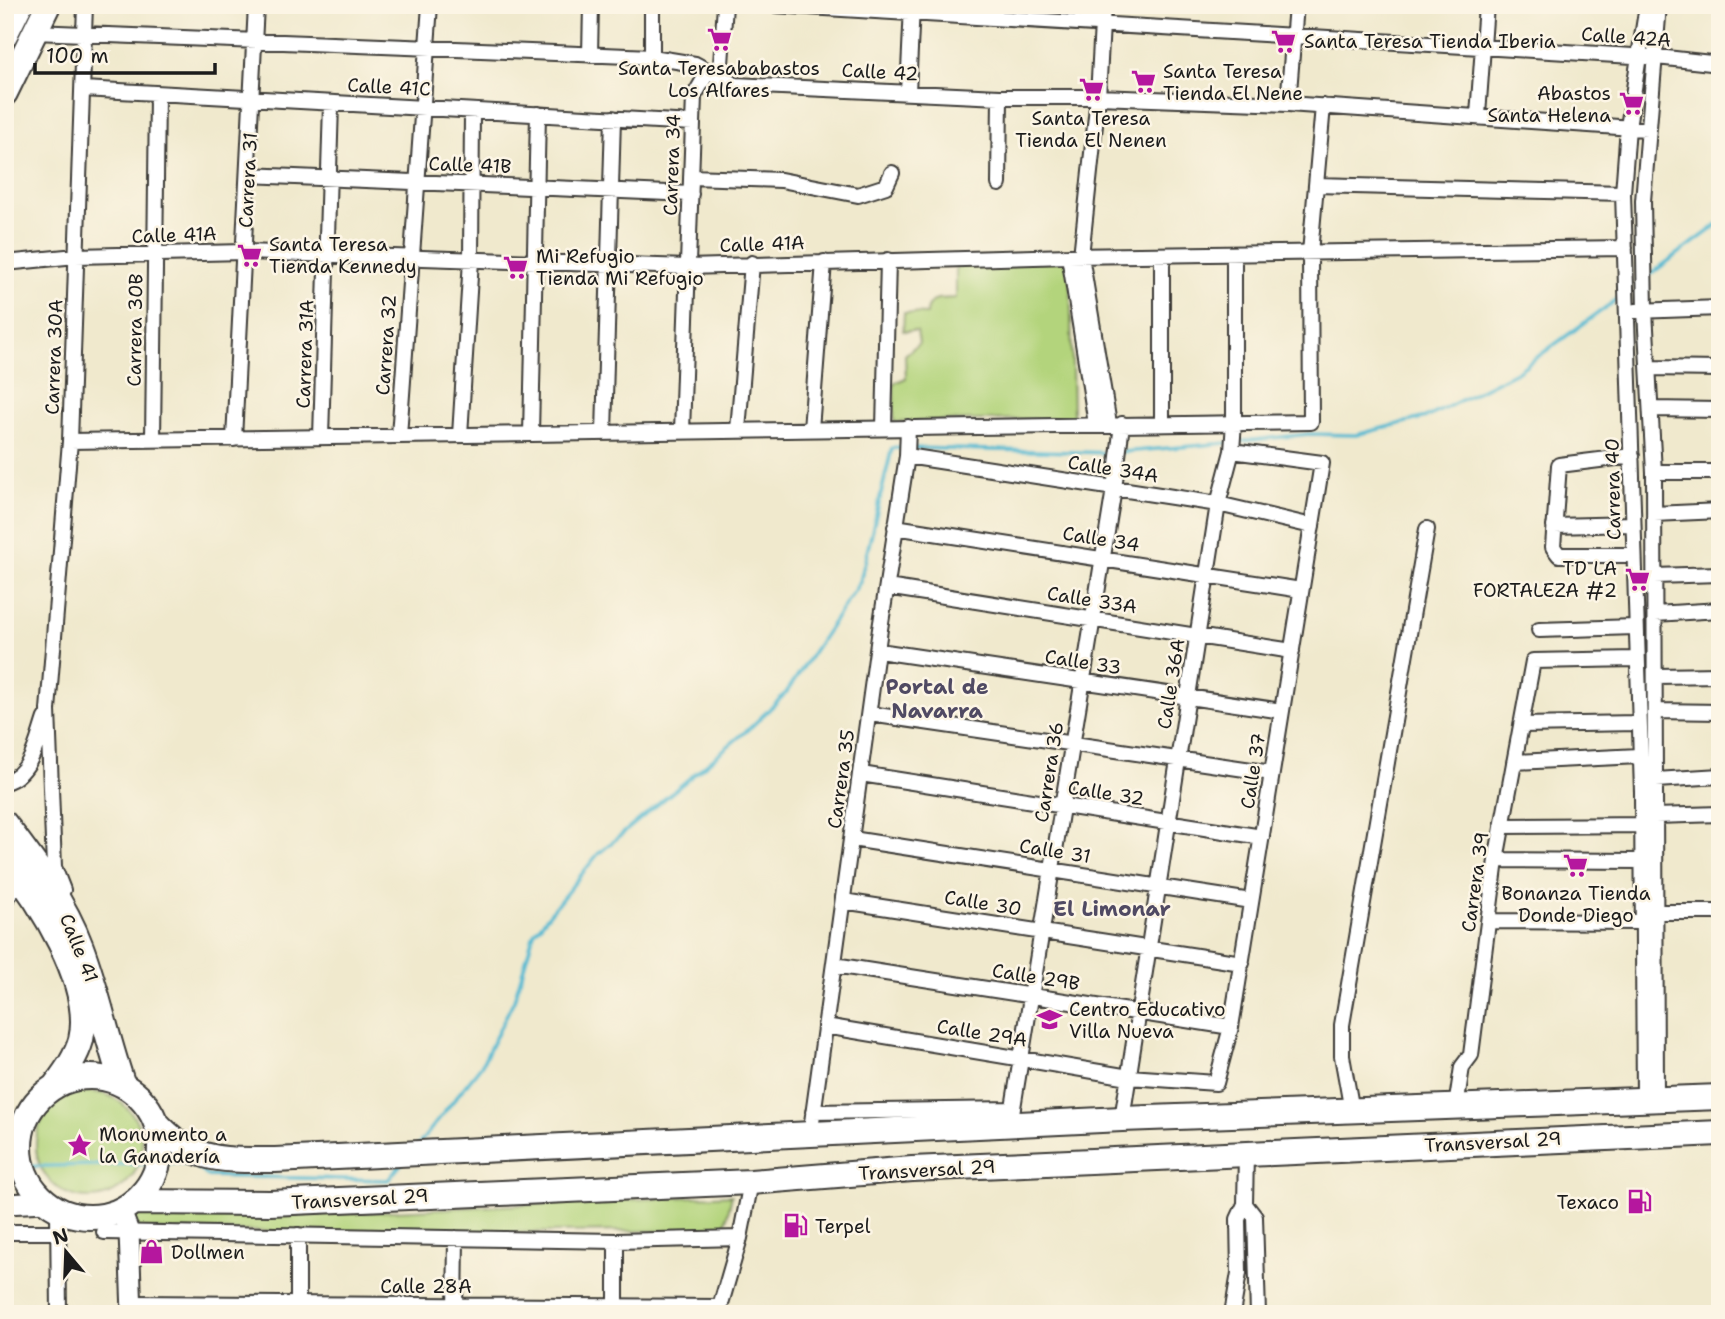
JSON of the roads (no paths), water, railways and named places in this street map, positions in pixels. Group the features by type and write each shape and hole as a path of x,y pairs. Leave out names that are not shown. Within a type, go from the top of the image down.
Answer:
{"highway":[{"path":"5,35 20,5"},
{"path":"5,93 48,5"},
{"name":"Calle 41","path":"5,824 39,869 65,911 90,971 123,1085"},
{"name":"Calle 41","path":"5,858 22,879 58,940 80,1000 81,1037 69,1067 54,1087"},
{"path":"89,1077 123,1085 143,1100 155,1121 160,1144 159,1160 145,1190 128,1215 94,1217 54,1214 33,1188 24,1171 20,1152 21,1132 33,1106 54,1087 89,1077"},
{"name":"Transversal 29","path":"155,1121 183,1147 202,1157 227,1160 810,1137 1012,1117 1122,1119 1720,1097"},
{"name":"Transversal 29","path":"128,1215 270,1203 751,1182 912,1169 1720,1133"}],"main road":[{"path":"5,1157 21,1132"},
{"path":"5,1204 54,1214"},
{"path":"128,1215 132,1308"}],"street":[{"name":"Carrera 30A","path":"48,710 70,441 85,5"},
{"name":"Carrera 31","path":"234,439 256,5"},
{"name":"Carrera 32","path":"399,436 430,5"},
{"path":"590,55 591,5"},
{"path":"652,5 652,57"},
{"path":"714,76 724,5"},
{"name":"Calle 42A","path":"775,5 912,9 1720,64"},
{"name":"Carrera 36","path":"1012,1117 1114,489 1109,424 1075,256 1098,97 1103,5"},
{"path":"1288,104 1296,5"},
{"path":"1478,115 1486,5"},
{"name":"Carrera 40","path":"1647,5 1647,129 1643,201 1645,311 1654,471 1656,780 1643,861 1641,922 1650,1100"},
{"name":"Carrera 40","path":"1650,1100 1656,912 1651,822 1639,756 1623,193 1628,127 1659,5"},
{"path":"908,92 912,9"},
{"name":"Calle 42","path":"34,32 652,57 679,59 735,85 1000,97 1098,97 1288,104 1478,115 1647,129"},
{"name":"Carrera 34","path":"682,431 694,96 714,76"},
{"name":"Calle 41C","path":"83,89 693,122"},
{"name":"Carrera 30B","path":"153,440 157,95"},
{"path":"999,184 1000,97"},
{"name":"Carrera 31A","path":"321,437 331,104"},
{"path":"70,441 1311,422 1310,253 1323,106"},
{"path":"460,435 471,260 472,111"},
{"path":"531,434 537,263 538,114"},
{"path":"604,433 613,118"},
{"path":"691,177 781,180 858,195 887,186 892,173"},
{"name":"Calle 41B","path":"248,176 691,194"},
{"path":"1316,186 1623,193"},
{"name":"Calle 41A","path":"5,263 76,257 244,252 688,267 1075,256 1625,248"},
{"name":"Calle 36A","path":"1122,1119 1218,504 1232,448 1234,254"},
{"path":"1162,255 1162,423"},
{"path":"884,428 888,260"},
{"path":"811,429 824,262"},
{"path":"738,430 752,264"},
{"path":"1628,311 1720,308"},
{"path":"1649,368 1720,369"},
{"path":"1651,409 1720,410"},
{"name":"Carrera 35","path":"810,1137 907,456 908,428"},
{"name":"Calle 37","path":"1216,1083 1231,1027 1242,963 1322,463 1232,448"},
{"name":"Calle 34A","path":"907,456 1218,504 1312,526"},
{"path":"1632,456 1559,465 1553,547 1559,555 1633,555"},
{"path":"1654,471 1720,472"},
{"path":"1654,513 1720,512"},
{"path":"1554,526 1633,524"},
{"name":"Calle 34","path":"895,527 1301,590"},
{"path":"1352,1111 1342,1056 1342,1026 1427,529"},
{"path":"1654,576 1720,574"},
{"name":"Calle 33A","path":"887,587 1292,651"},
{"path":"1655,614 1720,610"},
{"path":"1539,630 1635,627"},
{"name":"Calle 33","path":"879,651 1282,711"},
{"name":"Carrera 39","path":"1456,1107 1460,1075 1471,1055 1496,860 1533,661 1636,659"},
{"path":"1656,676 1720,675"},
{"path":"5,782 16,779 29,764 48,710"},
{"path":"48,710 54,867 88,947 90,971"},
{"path":"1656,711 1720,712"},
{"path":"870,713 1272,773"},
{"path":"1521,725 1638,723"},
{"path":"1514,762 1639,756"},
{"name":"Calle 32","path":"861,774 1262,837"},
{"path":"1656,780 1720,776"},
{"path":"1502,825 1651,822 1720,814"},
{"name":"Calle 31","path":"852,839 1251,901"},
{"path":"1496,860 1643,861"},
{"path":"5,900 22,879"},
{"name":"Calle 30","path":"843,901 1242,963"},
{"path":"1656,912 1720,912"},
{"path":"1490,920 1641,922"},
{"name":"Calle 29B","path":"834,965 1231,1027"},
{"name":"Calle 29A","path":"825,1027 1129,1077 1216,1083"},
{"path":"813,1112 1012,1117"},
{"path":"1232,1314 1239,1273 1238,1219 1245,1204 1246,1154"},
{"path":"719,1310 740,1238 751,1182"},
{"path":"1245,1204 1255,1217 1258,1314"},
{"path":"5,1232 54,1214 59,1314"},
{"path":"104,1232 128,1215 298,1236 616,1241 740,1238"},
{"path":"298,1236 298,1309"},
{"path":"455,1310 456,1238"},
{"path":"616,1241 616,1310"},
{"name":"Calle 28A","path":"132,1308 719,1310"}],"waterway":[{"path":"1648,276 1720,223"},
{"path":"1235,442 1309,434 1356,435 1430,416 1518,371 1623,295"},
{"path":"1123,452 1227,443"},
{"path":"419,1144 481,1066 514,1000 534,933 598,854 751,727 786,693 860,582 892,448 902,448"},
{"path":"910,448 1116,453"},
{"path":"5,1167 190,1163 208,1176 388,1180 402,1163"}],"place":[{"name":"Santa Teresababastos Los Alfares","path":"719,40"},
{"name":"Santa Teresa Tienda Iberia","path":"1284,41"},
{"name":"Santa Teresa Tienda El Nene","path":"1143,82"},
{"name":"Santa Teresa Tienda El Nenen","path":"1091,90"},
{"name":"Abastos Santa Helena","path":"1631,104"},
{"name":"Santa Teresa Tienda Kennedy","path":"249,255"},
{"name":"Mi Refugio Tienda Mi Refugio","path":"516,267"},
{"name":"TD LA FORTALEZA #2","path":"1637,579"},
{"name":"Bonanza Tienda Donde Diego","path":"1576,865"},
{"name":"Centro Educativo Villa Nueva","path":"1049,1020"},
{"name":"Monumento a la Ganadería","path":"79,1145"},
{"name":"Texaco","path":"1639,1202"},
{"name":"Terpel","path":"795,1226"},
{"name":"Dollmen","path":"151,1252"}],"district":[{"name":"Portal de Navarra","path":"937,699"},
{"name":"El Limonar","path":"1112,909"}]}
